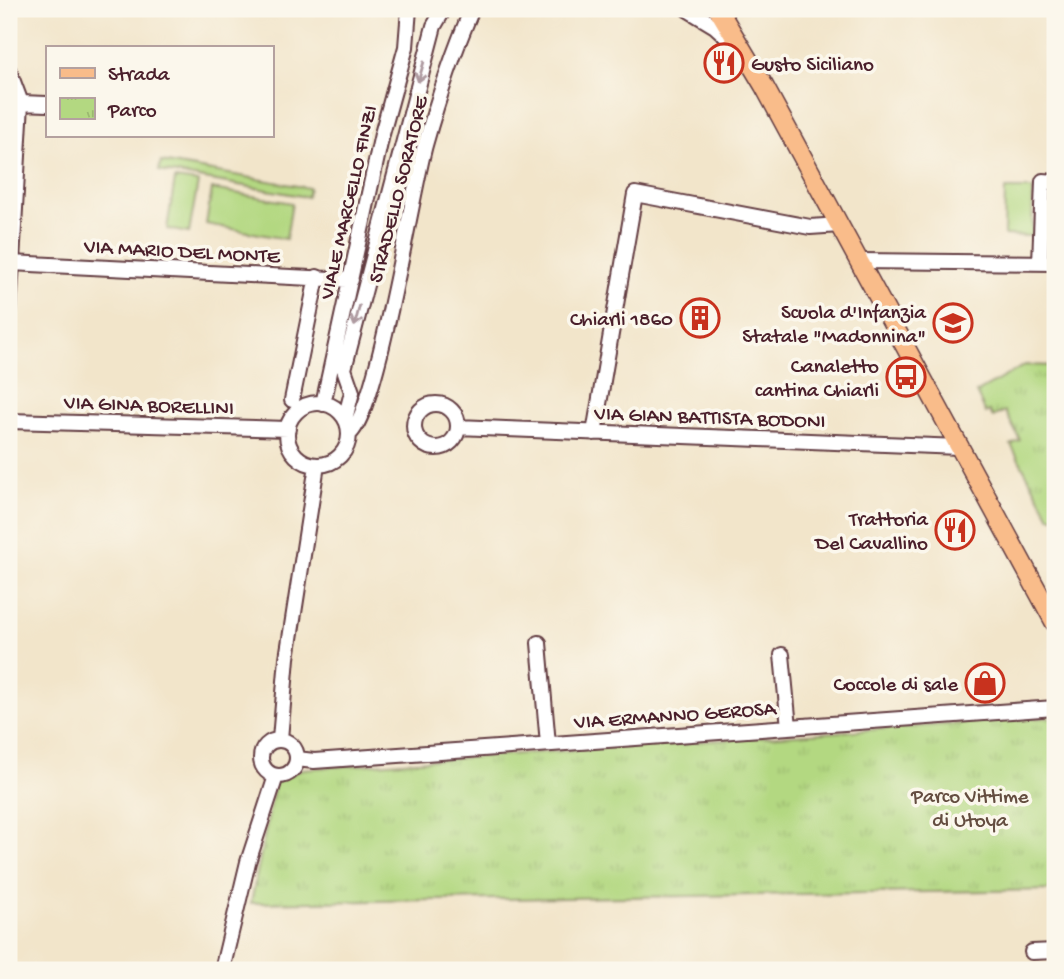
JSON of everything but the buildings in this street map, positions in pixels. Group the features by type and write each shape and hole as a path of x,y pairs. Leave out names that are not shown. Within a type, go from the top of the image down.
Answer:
{"main road":[{"path":"718,9 764,86 1055,624"}],"street":[{"name":"VIALE MARCELLO FINZI","path":"323,404 382,134 406,47 410,9"},
{"name":"STRADELLO SORATORE","path":"352,392 344,369 394,169 434,26 444,9"},
{"name":"STRADELLO SORATORE","path":"349,433 355,429 360,417 383,341 425,146 458,42 472,9"},
{"path":"687,9 715,26 741,50"},
{"path":"9,71 21,103 9,314"},
{"path":"21,103 46,104"},
{"path":"1040,263 1043,181 1055,182"},
{"path":"594,433 635,194 810,227 840,225"},
{"path":"859,261 1055,263"},
{"name":"VIA MARIO DEL MONTE","path":"11,262 351,280"},
{"path":"292,400 317,277"},
{"name":"STRADELLO SORATORE","path":"345,419 352,392 383,341"},
{"path":"323,404 332,407 345,419 349,433 341,455 328,463 317,465 305,462 292,451 288,429 298,411 306,406 323,404"},
{"name":"VIA GINA BORELLINI","path":"9,421 288,429"},
{"name":"VIA GIAN BATTISTA BODONI","path":"458,428 959,447"},
{"path":"280,739 287,658 317,465"},
{"path":"540,643 548,744"},
{"path":"782,655 789,727"},
{"name":"VIA ERMANNO GEROSA","path":"297,759 314,761 1055,708"},
{"path":"280,739 291,744 297,759 288,774 275,776 265,770 260,758 268,743 280,739"},
{"path":"222,970 248,862 275,776"},
{"path":"1032,952 1055,951"}],"green space":[{"path":"161,162 309,188 307,197 159,171"},
{"path":"175,179 198,182 189,233 167,229"},
{"path":"212,189 292,203 286,239 206,224"},
{"path":"1005,189 1033,189 1032,236 1004,235"},
{"path":"1025,365 1055,366 1055,517 1050,517 1011,445 1020,440 1005,411 993,417 989,411 986,413 976,393"},
{"name":"Parco Vittime di Utoya","path":"1055,717 1055,890 251,903 275,783 302,769"}],"place":[{"name":"Gusto Siciliano","path":"724,63"},
{"name":"Chiarli 1860","path":"700,318"},
{"name":"Scuola d'Infanzia Statale \"Madonnina\"","path":"953,323"},
{"name":"Canaletto cantina Chiarli","path":"906,377"},
{"name":"Trattoria Del Cavallino","path":"955,530"},
{"name":"Coccole di sale","path":"985,683"}]}
